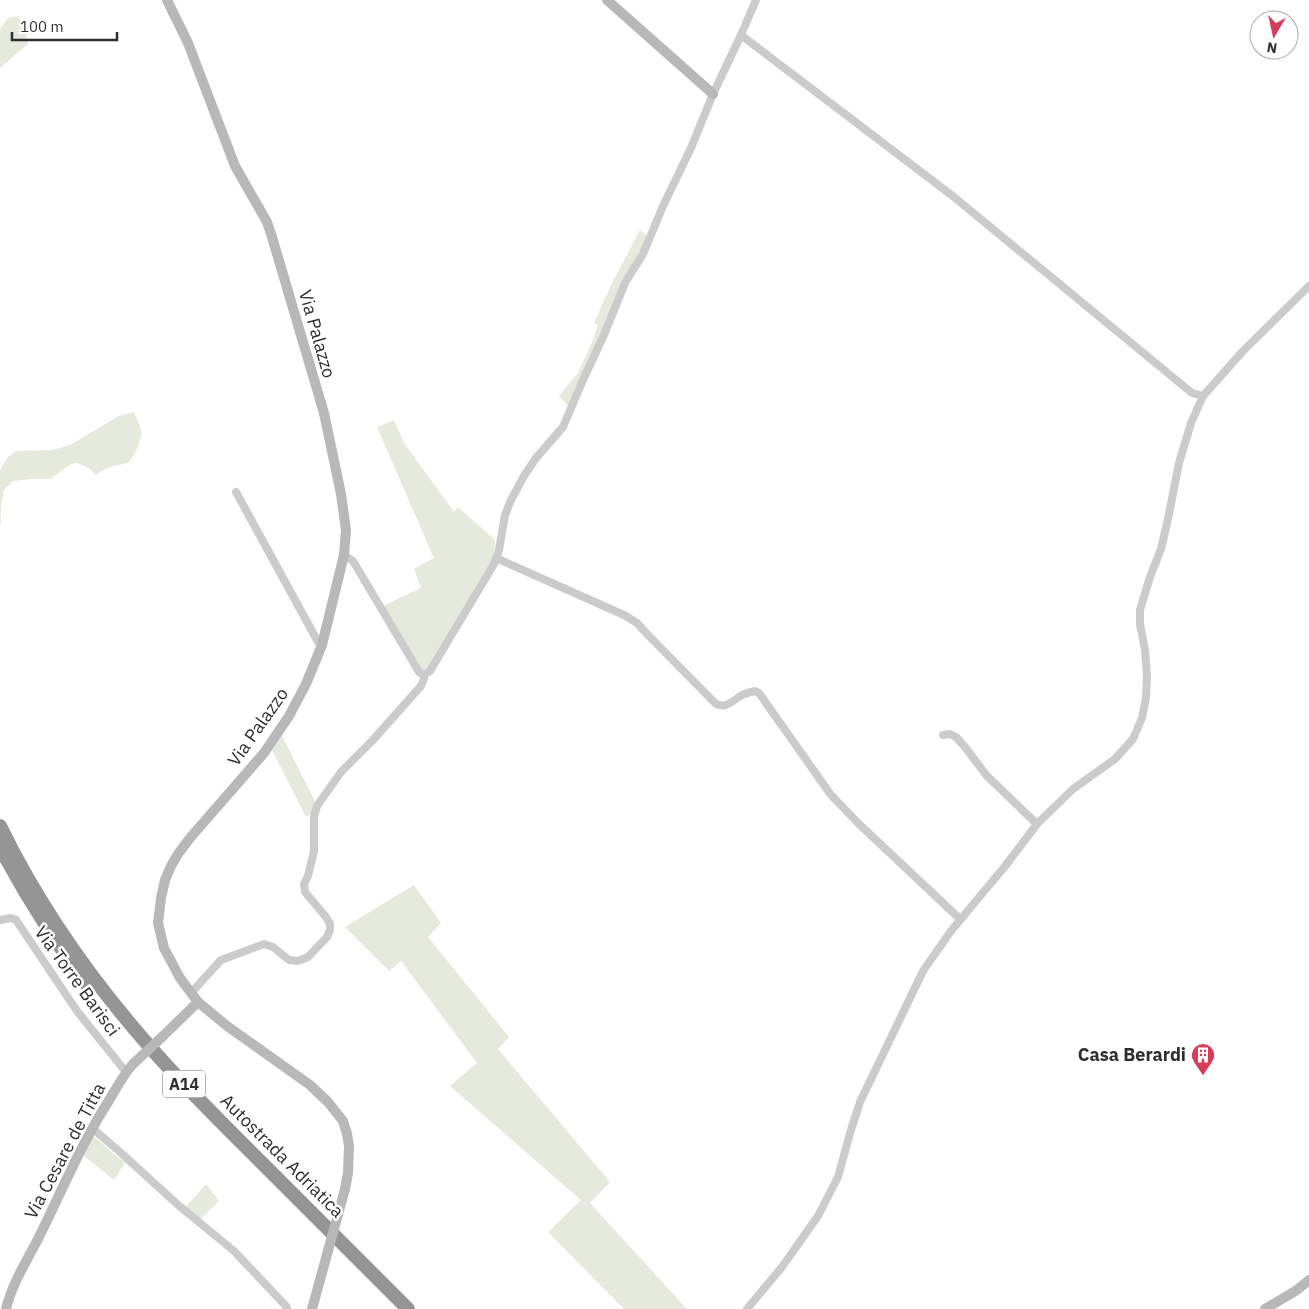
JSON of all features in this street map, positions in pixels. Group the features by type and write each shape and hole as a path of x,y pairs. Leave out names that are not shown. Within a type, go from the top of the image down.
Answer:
{"highway":[{"name":"Autostrada Adriatica","path":"0,826 58,926 102,989 141,1036 195,1095 408,1309"},
{"name":"Autostrada Adriatica","path":"0,847 50,932 95,995 134,1044 188,1101 395,1309"}],"street":[{"name":"Via Palazzo","path":"167,0 188,43 235,166 266,222 272,237 324,413 346,530 344,555 322,645 309,677 289,716 264,753 190,838 171,866 165,880 158,923 164,948 180,978 198,1002 227,1026 310,1084 343,1121 347,1134 348,1173 312,1309"},
{"path":"607,0 713,94"},
{"path":"191,993 221,960 264,944 273,947 289,960 298,961 308,957 327,937 330,924 326,916 305,892 304,884 314,852 314,816 317,806 342,772 421,686 424,675 430,671 494,564 499,550 505,516 511,500 536,458 562,426 604,335 625,283 643,254 756,0"},
{"path":"741,35 954,197 1192,393 1203,396"},
{"path":"748,1309 782,1267 818,1216 838,1177 851,1130 864,1094 923,971 960,920 1037,824 1074,789 1115,759 1134,740 1142,718 1147,676 1140,610 1150,576 1161,550 1179,463 1188,431 1203,396 1243,351 1309,286"},
{"path":"236,492 318,642 322,645"},
{"path":"344,555 352,561 419,672 424,675"},
{"path":"496,558 637,623 721,707 754,691 759,693 831,795 960,920"},
{"path":"943,735 950,734 956,738 987,776 1037,824"},
{"name":"Via Torre Barisci","path":"0,920 11,918 16,920 77,1010 126,1072"},
{"name":"Via Cesare de Titta","path":"6,1309 13,1288 92,1128 126,1072 198,1002"},
{"path":"92,1128 177,1204 234,1251 288,1309"},
{"path":"1265,1309 1297,1290 1309,1280"}],"shaded area":[{"path":"18,16 25,27 28,44 0,68 0,29 8,18"},
{"path":"640,230 648,237 570,408 559,396 578,373 598,325 594,323 612,283"},
{"path":"134,412 142,432 138,447 128,463 109,467 96,475 89,468 77,463 71,464 50,479 13,481 4,490 0,525 0,470 8,457 17,451 52,450 70,445 119,416"},
{"path":"394,420 404,443 454,512 458,507 495,540 492,560 427,670 421,671 383,606 421,588 414,569 434,558 377,427"},
{"path":"282,736 316,803 311,814 306,817 272,750"},
{"path":"414,885 441,923 428,937 509,1037 498,1049 610,1182 590,1203 687,1309 624,1309 548,1232 581,1200 450,1086 477,1063 401,961 389,971 345,927"},
{"path":"93,1136 125,1163 114,1180 84,1156"},
{"path":"206,1184 219,1201 200,1220 185,1208"}],"place":[{"name":"Casa Berardi","path":"1203,1076"}]}
